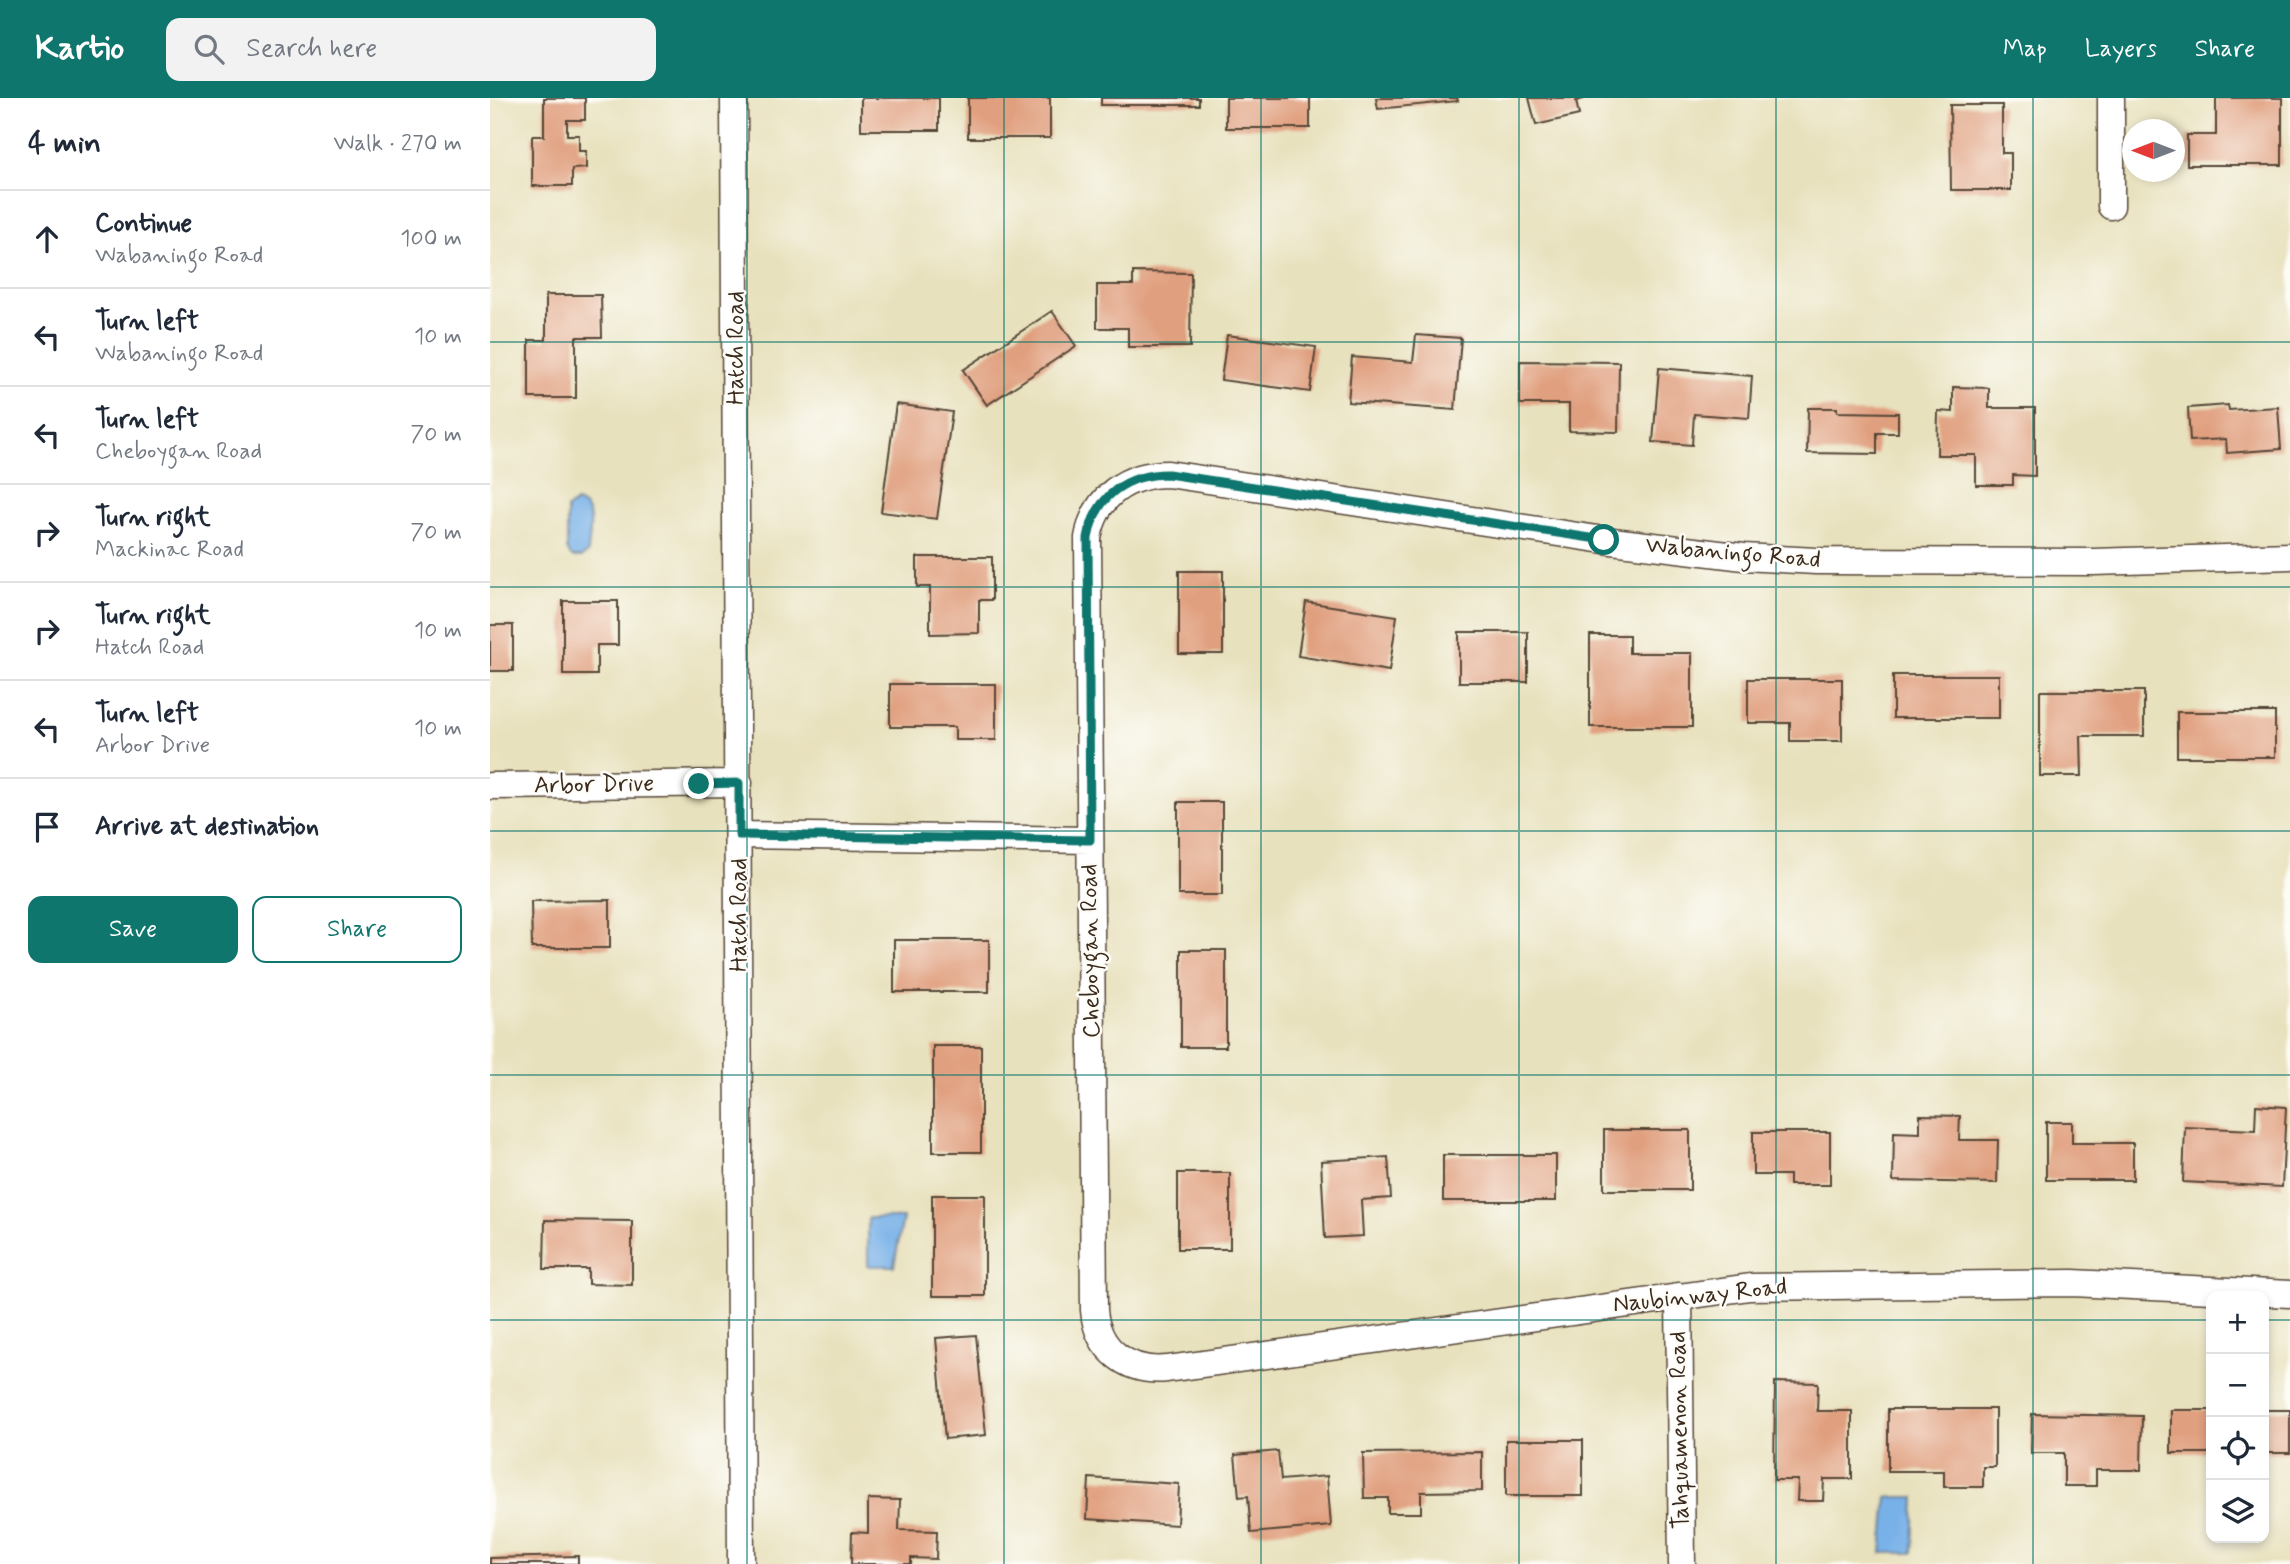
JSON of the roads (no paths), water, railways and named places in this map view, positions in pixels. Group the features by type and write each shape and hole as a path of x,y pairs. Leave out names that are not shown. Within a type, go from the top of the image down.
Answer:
{"street":[{"name":"Hatch Road","path":"734,98 741,1564"},
{"path":"2110,98 2111,206"},
{"name":"Wabaningo Road","path":"1104,499 1114,489 1140,476 1168,474 1604,540 1744,557 1852,562 2093,562 2290,556"},
{"name":"Cheboygan Road","path":"1104,499 1094,514 1088,538 1094,1310 1101,1337 1118,1358"},
{"name":"Arbor Drive","path":"490,786 739,783"},
{"path":"739,835 1090,840"},
{"name":"Naubinway Road","path":"1118,1358 1143,1369 1167,1369 1750,1287 2059,1283 2290,1294"},
{"name":"Tahquamenon Road","path":"1679,1296 1682,1564"}],"water":[{"path":"576,502 587,510 590,522 588,552 582,557 572,557 567,550 567,509"},
{"path":"868,1218 903,1218 894,1266 868,1266"},
{"path":"1887,1497 1915,1497 1913,1553 1882,1553"}]}
